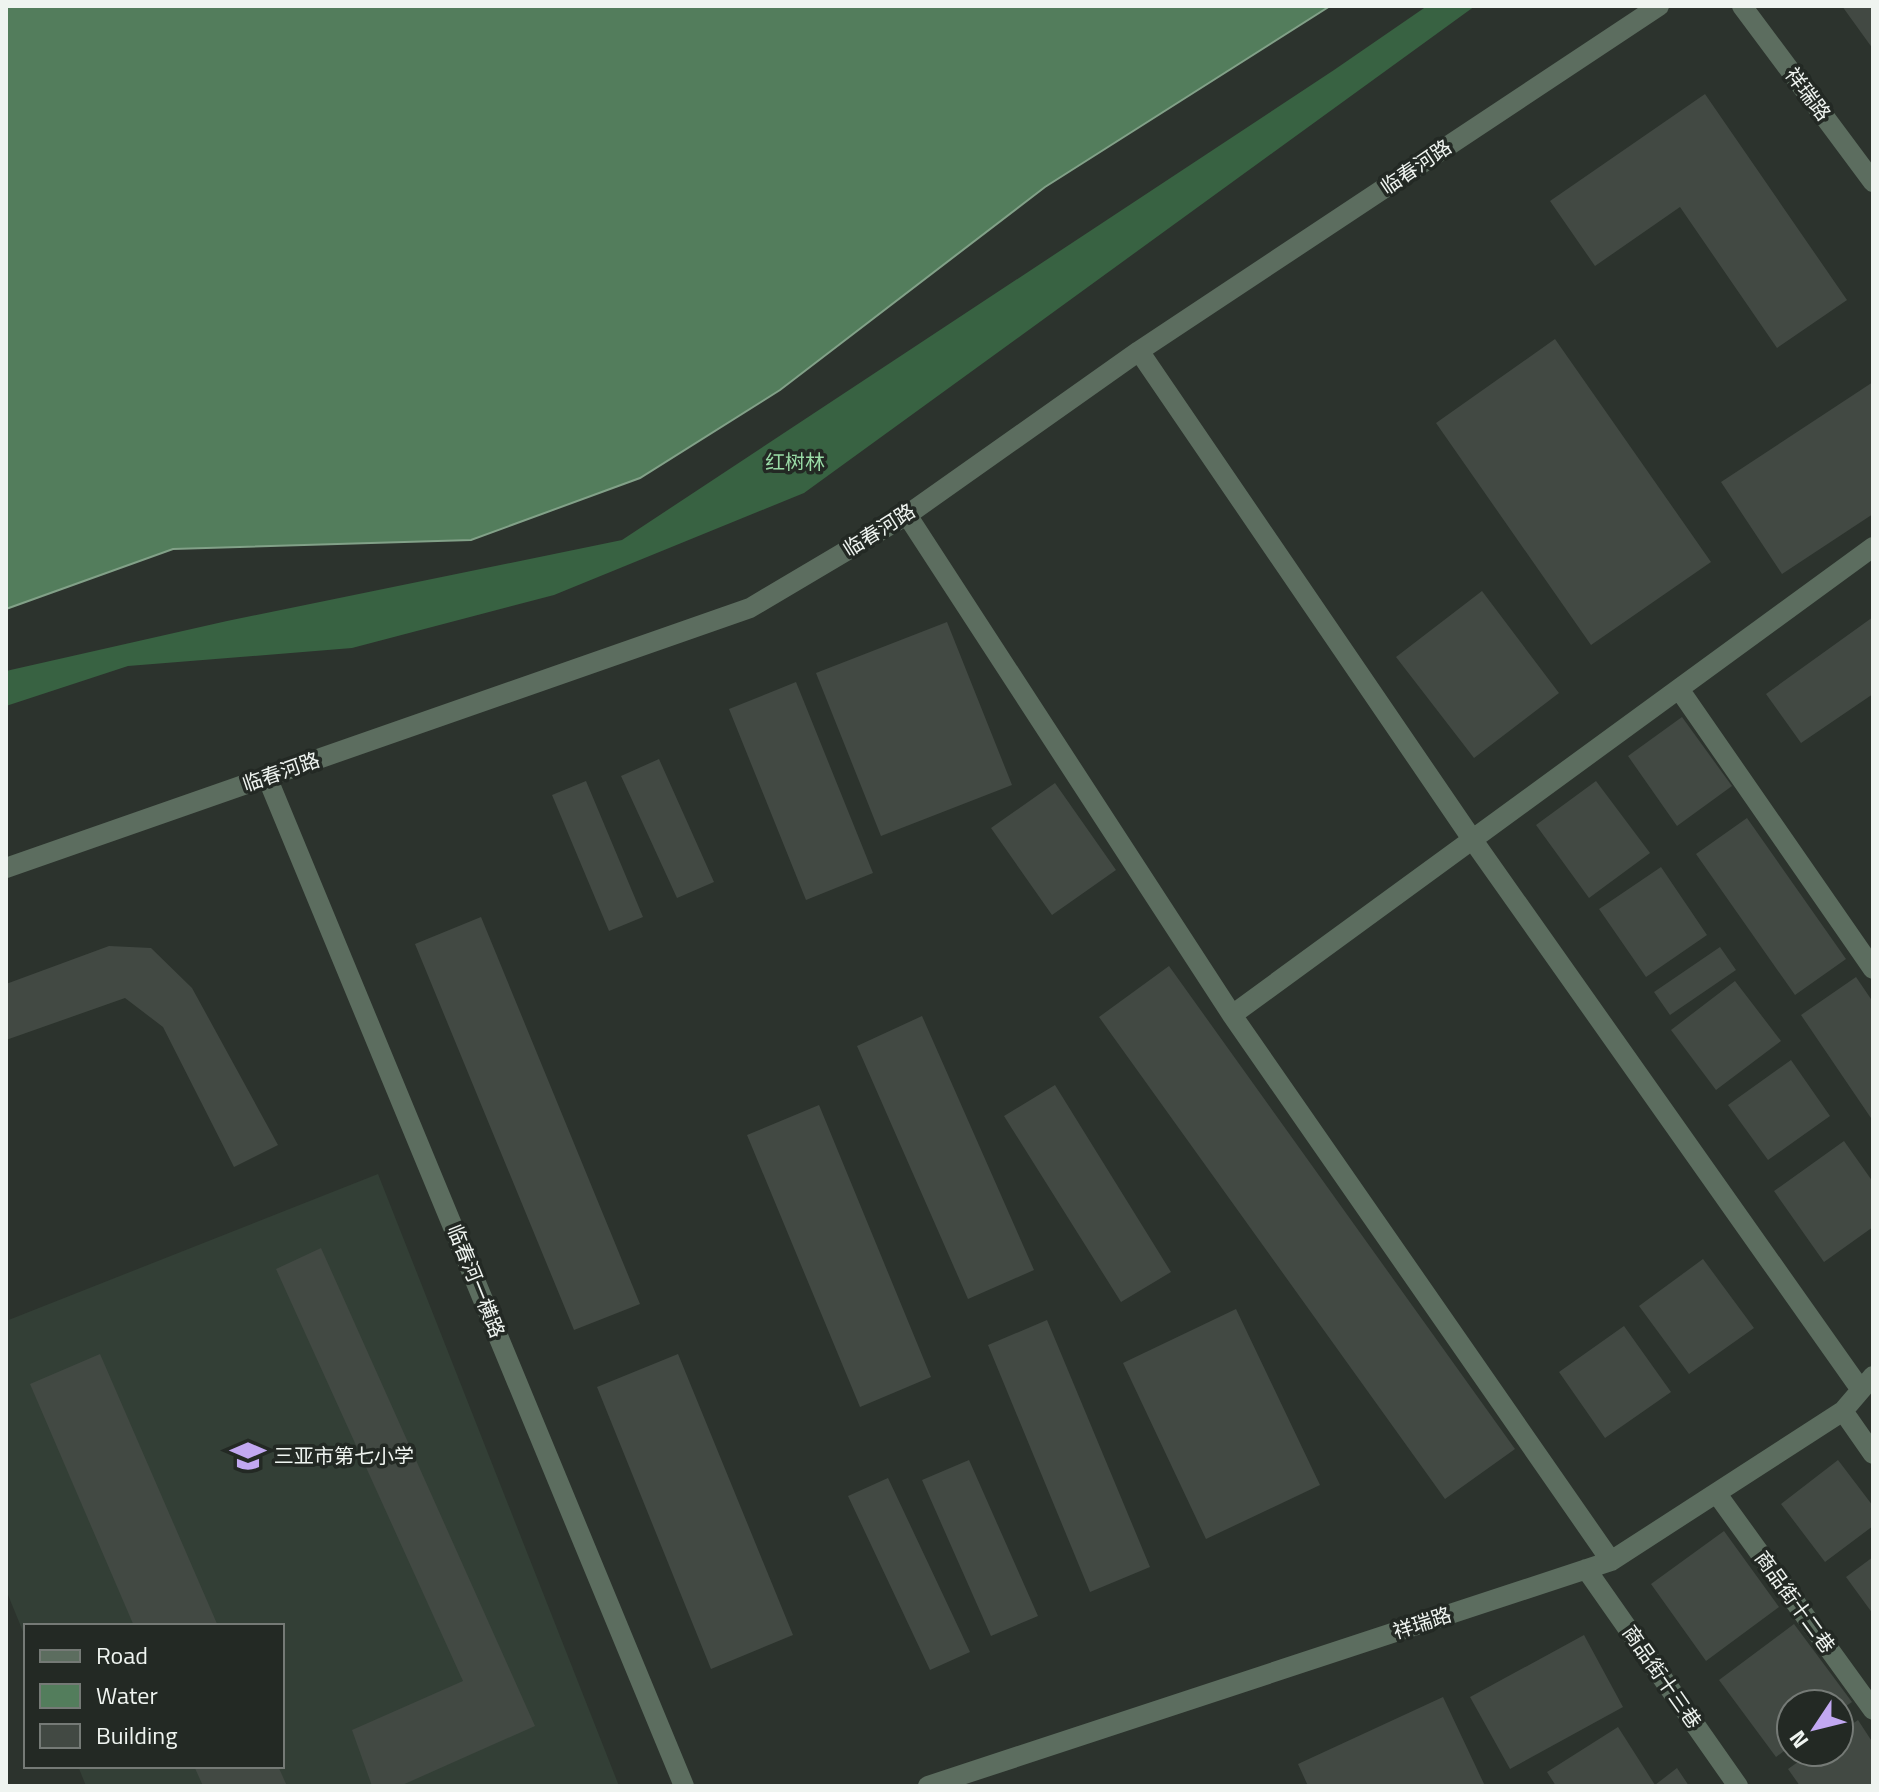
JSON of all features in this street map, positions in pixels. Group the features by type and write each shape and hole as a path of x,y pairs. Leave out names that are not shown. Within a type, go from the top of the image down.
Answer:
{"street":[{"name":"临春河路","path":"6,868 750,608 907,515 1139,351 1659,6"},
{"name":"祥瑞路","path":"1742,6 1873,182"},
{"path":"1139,351 1472,839 1867,1383"},
{"path":"907,515 1232,1015 1611,1561"},
{"path":"1232,1015 1873,547"},
{"path":"1679,689 1873,969"},
{"name":"临春河一横路","path":"267,777 684,1786"},
{"name":"祥瑞路","path":"928,1786 1611,1561 1843,1411 1867,1383"},
{"path":"1843,1411 1873,1454"},
{"name":"商品街十二巷","path":"1717,1494 1873,1710"},
{"name":"商品街十三巷","path":"1586,1569 1738,1786"}],"shaded area":[{"name":"三亚市第七小学","path":"378,1174 619,1786 86,1786 79,1768 284,1768 284,1624 24,1624 24,1634 6,1590 6,1321"}],"green space":[{"name":"红树林","path":"1427,6 1475,6 804,493 554,595 352,648 128,666 6,706 6,671 227,621 622,540"}],"water":[{"path":"6,6 1330,6 1045,187 780,390 640,478 471,540 173,549 6,609"}],"building":[{"path":"1842,6 1873,6 1873,49"},
{"path":"1705,94 1847,300 1777,348 1680,207 1595,266 1550,201"},
{"path":"1555,339 1711,562 1591,645 1436,423"},
{"path":"1873,382 1873,514 1782,574 1721,482"},
{"path":"1482,591 1559,693 1474,758 1396,657"},
{"path":"1873,617 1873,694 1801,743 1766,694"},
{"path":"947,622 1012,785 881,836 816,673"},
{"path":"796,682 873,873 806,900 729,709"},
{"path":"1682,717 1732,786 1677,826 1628,756"},
{"path":"659,759 714,882 677,898 621,776"},
{"path":"586,781 643,917 609,931 552,795"},
{"path":"1596,781 1650,853 1589,898 1536,825"},
{"path":"1055,783 1116,870 1052,915 991,828"},
{"path":"1747,818 1846,959 1795,995 1696,854"},
{"path":"1661,867 1707,935 1646,977 1599,909"},
{"path":"481,917 640,1304 574,1330 415,944"},
{"path":"109,946 151,948 192,988 278,1145 234,1167 163,1027 125,998 6,1040 6,984"},
{"path":"1720,947 1736,970 1670,1015 1654,992"},
{"path":"1169,966 1515,1449 1445,1499 1099,1017"},
{"path":"1856,977 1873,1002 1873,1121 1801,1015"},
{"path":"1735,981 1781,1041 1716,1090 1671,1030"},
{"path":"922,1016 1034,1270 968,1299 857,1046"},
{"path":"1791,1060 1830,1116 1768,1160 1728,1105"},
{"path":"1055,1085 1171,1272 1121,1302 1004,1116"},
{"path":"819,1105 931,1377 860,1407 747,1135"},
{"path":"1844,1141 1873,1182 1873,1227 1824,1262 1774,1191"},
{"path":"321,1248 535,1726 400,1786 372,1786 352,1730 463,1681 276,1269"},
{"path":"1703,1259 1754,1328 1689,1374 1639,1306"},
{"path":"1236,1309 1320,1485 1206,1539 1123,1363"},
{"path":"1047,1320 1150,1567 1090,1592 988,1345"},
{"path":"1624,1326 1671,1392 1605,1438 1559,1372"},
{"path":"100,1354 217,1624 133,1624 30,1384"},
{"path":"678,1354 793,1635 711,1669 597,1387"},
{"path":"969,1460 1038,1616 991,1636 922,1480"},
{"path":"1838,1460 1873,1506 1873,1526 1825,1562 1781,1504"},
{"path":"888,1478 970,1652 930,1670 848,1496"},
{"path":"1724,1531 1779,1607 1706,1661 1651,1584"},
{"path":"1873,1557 1873,1614 1846,1577"},
{"path":"1794,1624 1842,1688 1775,1688 1775,1756 1719,1680"},
{"path":"1584,1635 1623,1707 1510,1769 1470,1697"},
{"path":"1443,1697 1485,1786 1308,1786 1298,1764"},
{"path":"1858,1720 1873,1743 1873,1786 1800,1786 1789,1768 1855,1768 1855,1722"},
{"path":"1618,1727 1655,1785 1677,1768 1689,1786 1556,1786 1547,1772"},
{"path":"195,1768 279,1768 287,1786 203,1786"}],"place":[{"name":"三亚市第七小学","path":"248,1456"}]}
